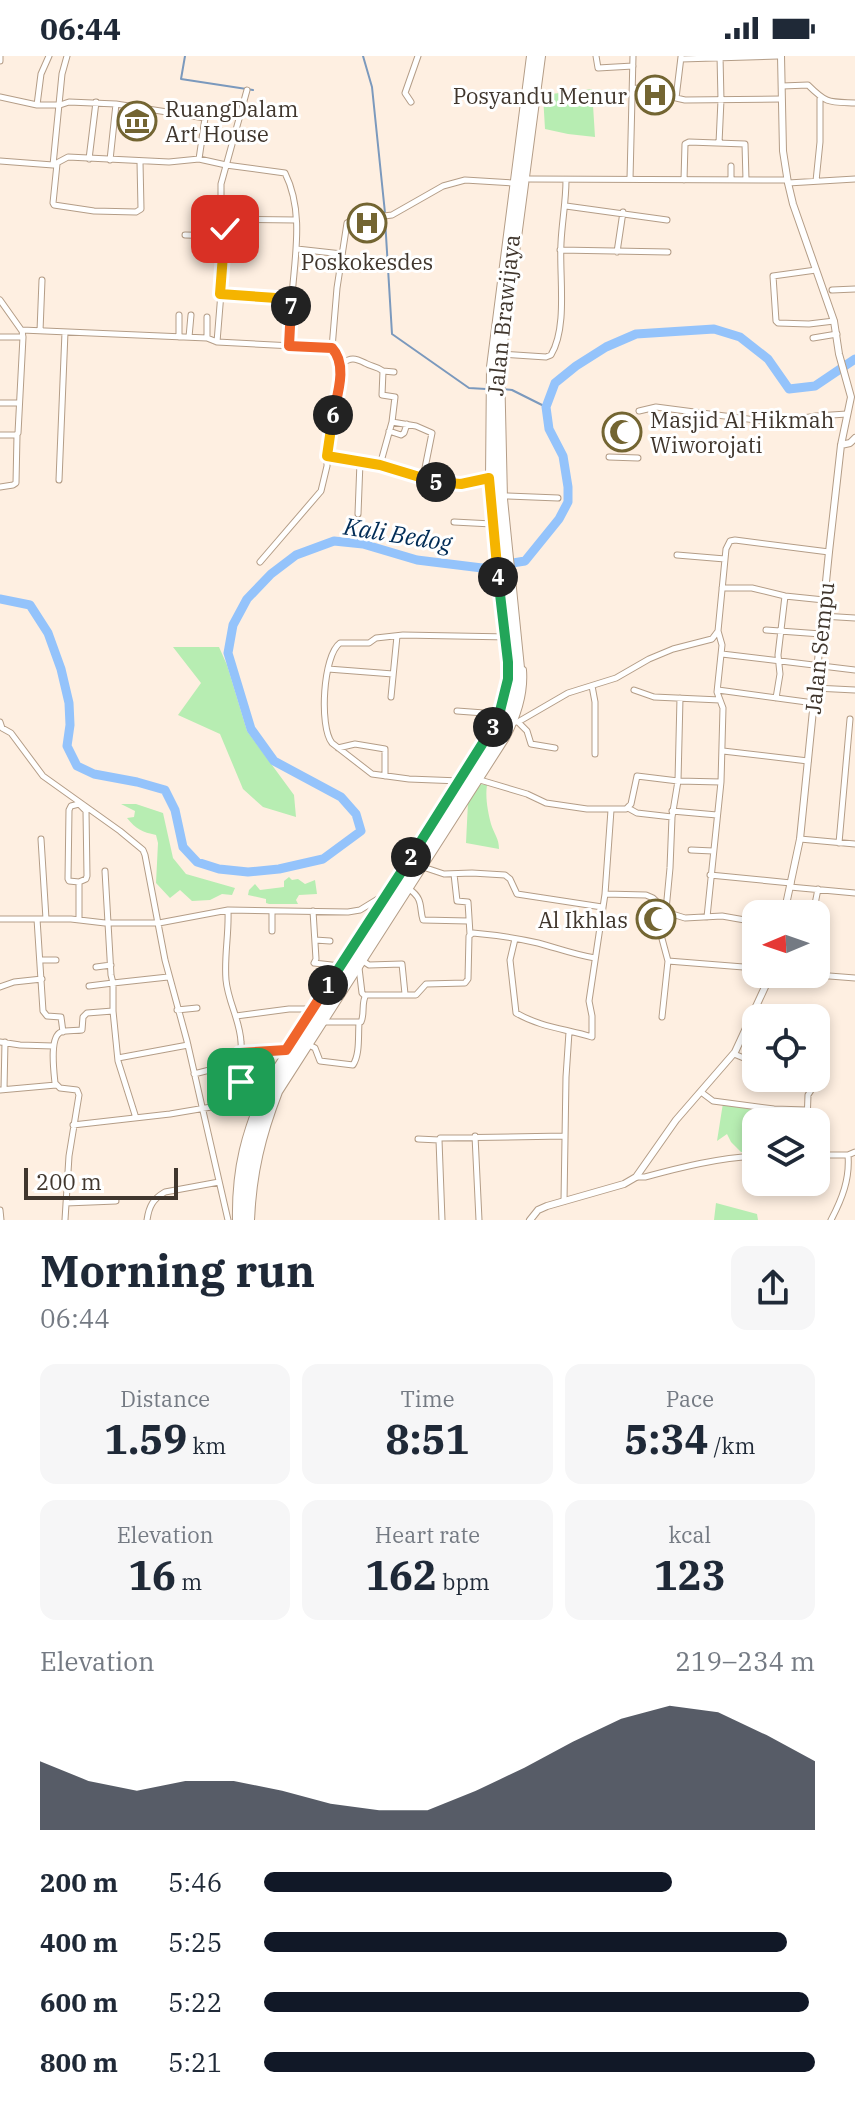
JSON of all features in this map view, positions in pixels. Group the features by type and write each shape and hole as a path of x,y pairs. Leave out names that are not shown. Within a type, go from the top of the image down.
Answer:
{"highway":[{"path":"524,195 529,179 538,56"},
{"path":"524,195 538,56"},
{"name":"Jalan Brawijaya","path":"249,1220 248,1185 253,1156 275,1089 512,716 520,682 496,502 498,448 494,367 538,56"},
{"name":"Jalan Brawijaya","path":"497,410 503,389 504,354 524,195"},
{"path":"497,410 507,496 504,556"},
{"name":"Jalan Brawijaya","path":"238,1220 246,1153 255,1119 270,1087 497,733 505,715 513,680 507,637 509,599"}],"street":[{"path":"37,105 41,74 49,56"},
{"path":"67,56 62,74 54,205 94,211 136,212 141,209 140,162"},
{"path":"411,102 405,93 418,56"},
{"path":"504,556 492,524 489,478 497,410 490,367 514,183 538,56"},
{"path":"596,56 598,68 633,66"},
{"path":"630,179 633,56"},
{"path":"719,143 720,56"},
{"path":"676,98 681,57 779,56"},
{"name":"Jalan Sempu","path":"779,56 783,151 788,181 816,270 828,291 839,354 851,397 841,445 800,839 787,900"},
{"path":"781,86 808,85 820,99 855,103"},
{"path":"634,88 669,91 676,98 685,100 781,99"},
{"path":"217,342 225,236 220,195 247,90"},
{"path":"0,97 37,105 69,102 116,104 205,118 199,159"},
{"path":"816,181 820,99"},
{"path":"89,159 96,102"},
{"path":"110,160 116,104"},
{"path":"684,180 686,142 746,145 746,180"},
{"path":"0,161 55,165 68,157 140,162 199,159 282,172 286,175 295,204 296,220 297,249 289,346"},
{"path":"731,166 731,180"},
{"path":"529,179 855,179"},
{"path":"332,348 347,223 392,215 443,186 465,180 514,183"},
{"path":"504,354 546,357 554,350 561,313 560,250 566,180"},
{"path":"566,206 667,220"},
{"path":"617,252 623,212"},
{"path":"222,219 296,220"},
{"path":"185,235 225,236"},
{"path":"297,249 342,254"},
{"path":"560,250 668,252"},
{"path":"816,270 773,276 776,321 799,324 834,321"},
{"path":"40,331 42,280"},
{"path":"828,291 855,289"},
{"path":"220,294 291,299"},
{"path":"0,300 22,334 16,483 0,487"},
{"path":"179,315 179,335"},
{"path":"189,336 191,315"},
{"path":"207,317 207,338"},
{"path":"0,337 40,331 179,335 217,342 332,348 340,364 321,491 260,562"},
{"path":"59,480 65,332"},
{"path":"813,338 837,334"},
{"path":"340,364 358,358 369,366 394,372"},
{"path":"380,465 392,422 395,397 382,394 383,371"},
{"path":"0,403 19,403"},
{"path":"639,411 656,407 779,422 847,414"},
{"path":"392,422 432,433 423,478"},
{"path":"389,431 401,435 407,424"},
{"path":"0,435 17,435"},
{"path":"841,445 855,438"},
{"path":"327,456 380,465 439,483 489,478"},
{"path":"609,457 638,458"},
{"path":"358,514 360,462"},
{"path":"507,496 558,498"},
{"path":"454,522 492,524"},
{"path":"707,917 723,751 723,708 718,690 722,645 718,631 727,545 735,540 829,552"},
{"path":"677,555 725,559"},
{"path":"722,588 752,588 785,596 824,600"},
{"path":"776,698 785,596"},
{"path":"249,1220 267,1124 279,1092 516,722 524,679 509,599"},
{"path":"822,616 855,618"},
{"path":"766,630 821,634"},
{"path":"516,722 558,698 616,678 649,659 673,649 708,642 718,631"},
{"path":"391,697 397,636"},
{"path":"238,1220 236,1188 242,1152 251,1119 266,1084 286,1050 460,781 491,731 499,715 508,679 507,637 397,636 376,638 369,643 336,645 328,669 323,718 327,738 372,774 460,781"},
{"path":"722,654 855,670"},
{"path":"328,669 393,674"},
{"path":"592,686 595,754"},
{"path":"815,688 855,690"},
{"path":"634,690 654,697 720,700"},
{"path":"718,690 814,703"},
{"path":"662,1017 668,961 661,935 678,781 680,698"},
{"path":"457,711 499,715"},
{"path":"839,843 850,719"},
{"path":"0,722 43,776 143,850 168,977 188,1045 228,1220"},
{"path":"516,722 527,731 531,744 555,748"},
{"path":"338,748 355,744 385,749 385,776"},
{"path":"723,751 808,761"},
{"path":"628,808 637,776 721,782"},
{"path":"480,780 546,803 611,810 628,808 637,813 717,815"},
{"path":"75,804 86,811 87,876 79,882 68,879 69,810 75,804"},
{"path":"515,939 510,966 516,1013 527,1020 592,1037 589,1001 605,894 611,810"},
{"path":"41,839 46,919"},
{"path":"800,839 855,844"},
{"path":"691,850 713,851"},
{"path":"423,867 439,873 505,875 517,894 602,907"},
{"path":"105,871 117,1058 136,1118"},
{"path":"365,996 419,994 426,984 461,984 467,981 469,903 457,901 454,874"},
{"path":"710,875 855,893"},
{"path":"79,882 79,920"},
{"path":"409,889 422,905 423,920 468,921"},
{"path":"816,900 818,889"},
{"path":"605,894 646,895 676,916 685,918 722,916 742,920"},
{"path":"0,919 159,923 228,910 348,912 383,899"},
{"path":"228,910 226,979 241,1040 237,1062 241,1082"},
{"path":"272,911 272,931"},
{"path":"313,911 314,963 340,966"},
{"path":"37,919 43,1011 47,1016 61,1017 63,1032"},
{"path":"470,934 497,935 595,958"},
{"path":"315,940 330,941"},
{"path":"40,960 56,960"},
{"path":"668,961 742,967"},
{"path":"361,965 402,964 405,994"},
{"path":"96,967 111,965"},
{"path":"309,1045 315,1048 320,1061 353,1065 356,1062 359,1023 364,1016 361,965"},
{"path":"830,976 855,978"},
{"path":"89,986 168,977"},
{"path":"0,987 42,979"},
{"path":"530,1220 538,1210 553,1203 624,1184 636,1177 676,1120 734,1054 765,988"},
{"path":"177,1010 197,1008"},
{"path":"236,1016 313,1009"},
{"path":"56,1085 53,1046 56,1036 82,1030 83,1017 87,1013 113,1011"},
{"path":"324,1022 359,1023"},
{"path":"564,1201 569,1032"},
{"path":"53,1046 3,1042 2,1090 56,1085 78,1092 69,1156 65,1220"},
{"path":"117,1058 188,1045"},
{"path":"240,1053 286,1050"},
{"path":"734,1054 742,1057"},
{"path":"194,1074 237,1062"},
{"path":"701,1092 713,1101 766,1108"},
{"path":"73,1125 229,1104"},
{"path":"475,1136 479,1220"},
{"path":"418,1139 565,1136"},
{"path":"439,1140 442,1220"},
{"path":"830,1155 855,1152"},
{"path":"831,1220 844,1192 848,1155"},
{"path":"636,1177 742,1157"},
{"path":"147,1220 151,1204 165,1192 219,1182"},
{"path":"66,1203 116,1201"},
{"path":"0,1210 1,1220"}],"green space":[{"path":"592,89 595,137 545,129 543,95"},
{"path":"173,647 219,647 247,731 294,795 296,817 263,807 243,789 220,734 178,715 201,683"},
{"path":"480,784 487,785 488,810 499,849 466,843 468,802"},
{"path":"121,804 136,804 163,813 173,858 186,874 235,888 232,895 222,894 210,900 192,901 180,890 170,898 156,883 156,835 133,825 127,818 134,817 135,811"},
{"path":"289,877 305,884 315,880 317,894 299,895 296,900 298,904 269,904 266,899 248,895 255,884 260,890 284,887 284,881"},
{"path":"723,1103 745,1108 742,1108 742,1152 727,1134 717,1141"},
{"path":"716,1203 757,1214 758,1220 714,1220"}],"waterway":[{"path":"185,56 181,79 253,90"},
{"path":"363,56 372,87 385,213"},
{"path":"385,219 392,334 469,388 486,389"},
{"name":"Kali Bedog","path":"0,599 30,605 48,633 69,703 67,746 77,766 94,774 165,790 175,810 183,847 197,862 219,869 248,872 323,859 361,831 356,814 341,797 274,761 251,729 228,653 233,625 247,599 271,574 296,555 334,541 363,544 417,560 482,568 525,561 559,519 568,502 563,456 549,429 546,407 555,383 606,347 636,334 714,329 740,337 768,359 789,389 815,386 855,359"},
{"path":"502,389 512,390 546,407"}],"place":[{"name":"Posyandu Menur","path":"655,95"},
{"name":"RuangDalam Art House","path":"137,121"},
{"name":"Poskokesdes","path":"367,223"},
{"name":"Masjid Al Hikmah Wiworojati","path":"622,432"},
{"name":"Al Ikhlas","path":"656,919"}],"route":[{"path":"225,229 220,294 291,299 289,346 332,348 336,352 340,378 327,456 380,465 439,483 461,484 489,478 508,662 508,679 499,715 432,826 286,1050 240,1053 237,1062 241,1082"}]}
